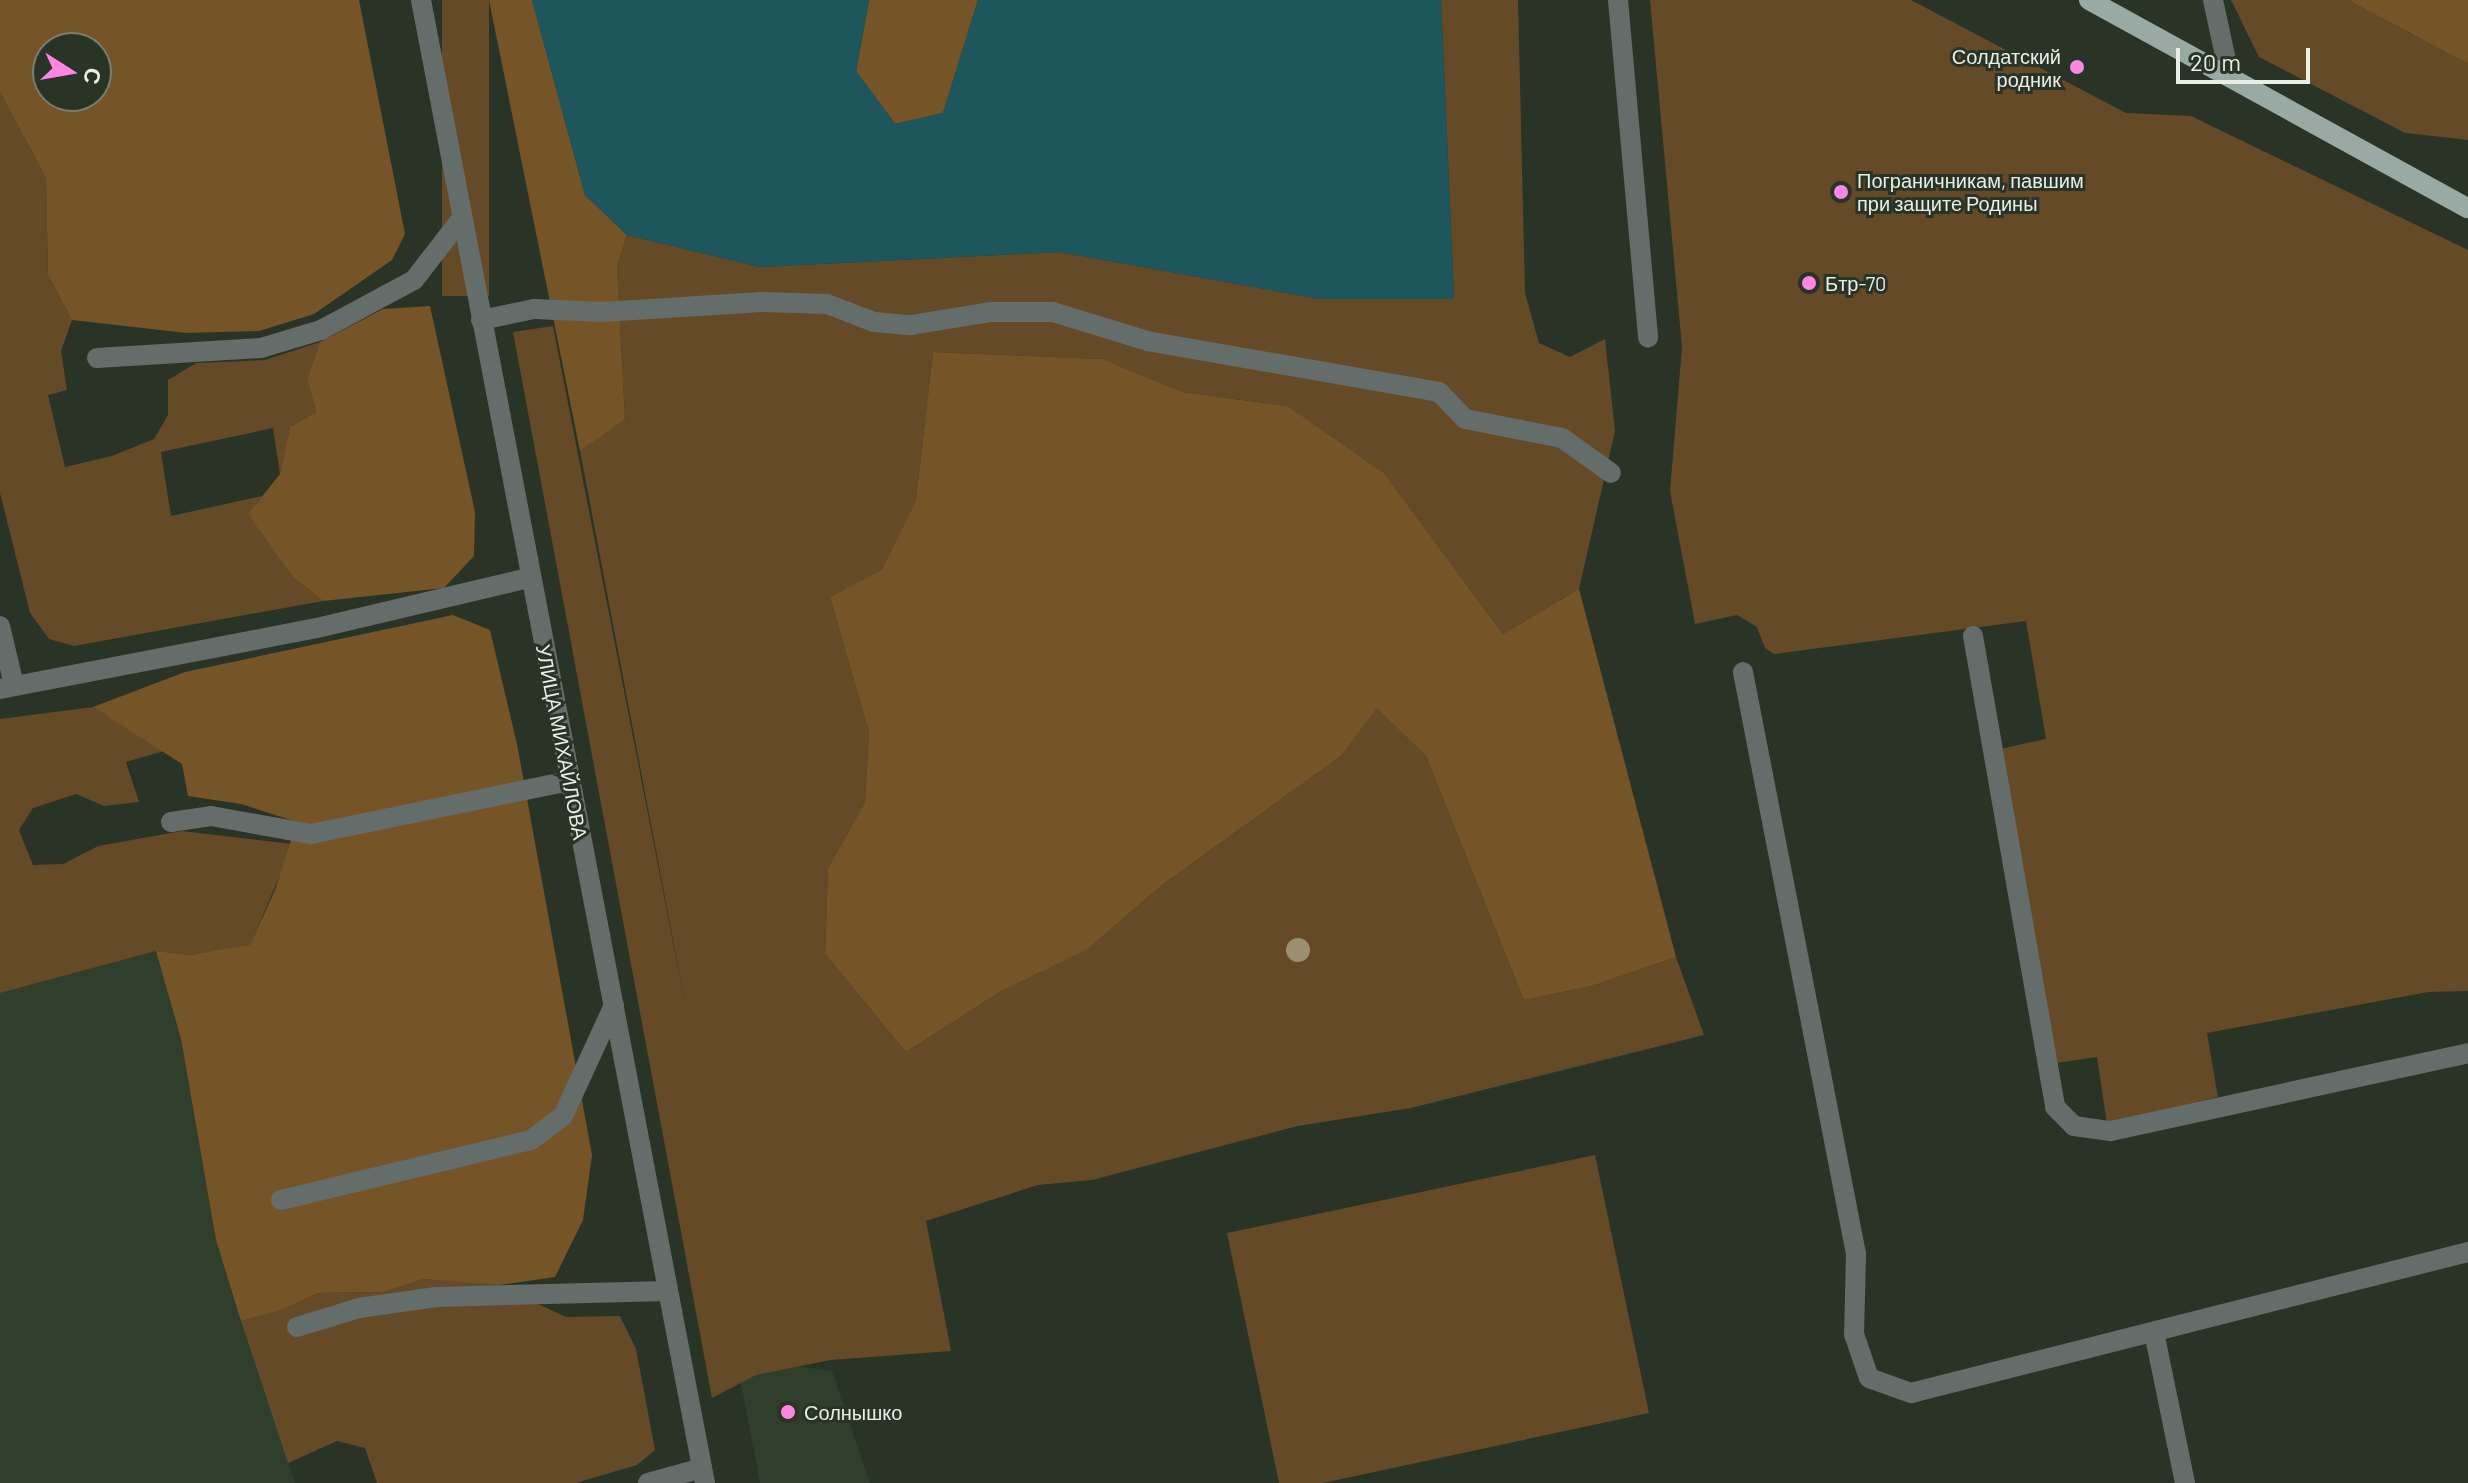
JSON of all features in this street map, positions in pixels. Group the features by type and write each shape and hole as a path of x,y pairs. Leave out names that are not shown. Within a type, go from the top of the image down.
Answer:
{"main road":[{"path":"2089,0 2229,74 2468,208"}],"street":[{"name":"УЛИЦА МИХАЙЛОВА","path":"421,0 703,1476"},
{"path":"1618,0 1648,338"},
{"path":"2213,0 2229,74"},
{"path":"97,358 261,348 321,330 414,280 462,218"},
{"path":"481,320 534,309 602,312 762,302 827,304 874,322 911,325 990,312 1053,312 1147,341 1439,392 1465,419 1562,438 1611,473"},
{"path":"0,626 7,687 317,628 529,578"},
{"path":"1973,636 2055,1107 2074,1126 2111,1131 2468,1053"},
{"path":"1743,672 1856,1254 1854,1334 1869,1378 1911,1393 2468,1252"},
{"path":"171,822 211,816 311,834 570,781"},
{"path":"281,1200 531,1140 563,1116 614,1005"},
{"path":"297,1327 359,1308 436,1297 668,1291"},
{"path":"2154,1332 2185,1483"},
{"path":"648,1483 703,1476"}],"shaded area":[{"path":"0,0 359,0 405,234 392,260 314,314 259,331 187,333 72,320 48,275 46,178 0,92"},
{"path":"442,0 489,0 489,296 442,296"},
{"path":"489,0 532,0 585,195 627,235 617,266 625,419 580,451"},
{"path":"869,0 978,0 943,113 895,124 856,71"},
{"path":"1441,0 1518,0 1525,293 1539,343 1570,357 1605,339 1615,431 1579,589 1503,634 1384,473 1286,406 1182,392 1103,359 933,352 916,500 882,571 830,597 869,732 865,802 828,868 825,954 906,1052 1000,992 1088,949 1162,885 1341,756 1377,707 1426,756 1524,1000 1592,986 1676,957 1704,1035 1411,1108 1298,1126 1092,1180 1038,1185 926,1221 951,1351 831,1360 756,1375 712,1398 513,332 553,326 688,1019 580,451 625,418 617,266 627,235 760,267 1060,252 1320,299 1454,298"},
{"path":"1650,0 1911,0 2126,113 2191,116 2468,250 2468,991 2428,992 2207,1033 2218,1097 2107,1124 2097,1057 2056,1063 2000,749 2046,739 2026,621 1774,654 1765,648 1757,627 1737,615 1695,624 1670,491 1682,347"},
{"path":"2231,0 2348,0 2468,64 2468,140 2405,133 2259,57"},
{"path":"2348,0 2468,0 2468,64"},
{"path":"0,92 46,178 48,275 72,320 61,351 67,390 48,395 65,467 112,456 154,439 168,415 168,380 196,363 265,360 320,342 307,379 316,412 290,427 280,474 273,428 161,452 171,516 262,496 249,514 292,576 323,601 74,646 49,639 30,613 0,493"},
{"path":"430,306 475,512 474,556 444,588 323,601 292,576 248,514 280,474 290,427 316,412 307,379 320,342 383,309"},
{"path":"933,352 1103,359 1182,392 1287,406 1384,473 1503,634 1579,589 1676,957 1592,986 1524,1000 1426,756 1377,708 1341,756 1162,885 1088,949 1000,992 906,1052 825,954 828,868 865,802 869,732 830,597 882,570 916,500"},
{"path":"453,615 490,630 517,744 592,1155 583,1220 555,1277 499,1285 424,1279 384,1292 318,1293 282,1310 241,1321 216,1240 181,1039 156,951 190,955 250,945 275,890 297,822 241,804 188,796 182,764 93,707 185,672"},
{"path":"93,707 164,751 126,762 139,802 104,806 76,794 33,808 19,830 33,865 63,864 98,846 182,831 293,844 250,946 190,955 156,951 0,993 0,719"},
{"path":"156,951 180,1034 216,1240 295,1483 0,1483 0,993"},
{"path":"1595,1155 1649,1413 1323,1483 1279,1483 1227,1233"},
{"path":"424,1279 493,1283 566,1317 620,1316 636,1349 655,1450 637,1465 576,1483 377,1483 365,1448 337,1441 288,1463 241,1321 282,1310 318,1293 384,1292"},
{"path":"736,1358 832,1371 870,1483 760,1483"}],"water":[{"path":"532,0 869,0 856,71 895,124 943,113 978,0 1441,0 1454,299 1320,299 1060,252 760,267 627,235 585,195"}],"place":[{"name":"Солдатский родник","path":"2077,67"},
{"name":"Пограничникам, павшим при защите Родины","path":"1841,192"},
{"name":"Бтр-70","path":"1809,283"},
{"name":"Солнышко","path":"788,1412"}]}
